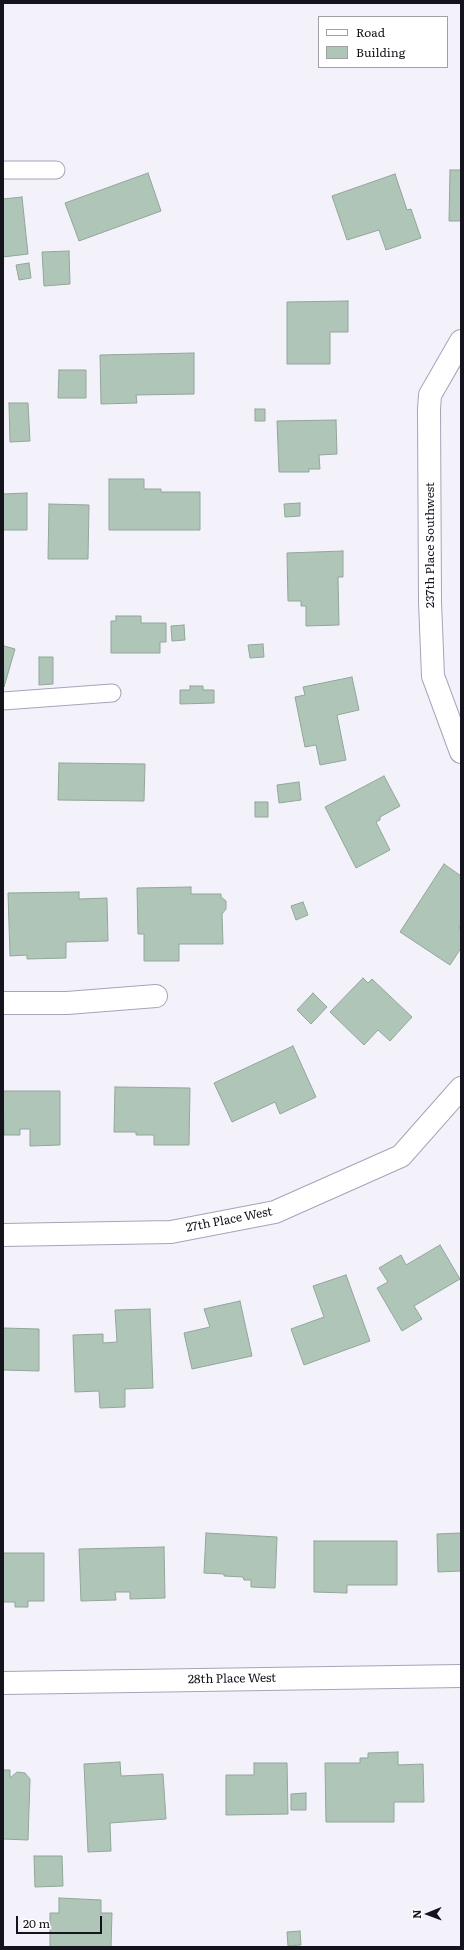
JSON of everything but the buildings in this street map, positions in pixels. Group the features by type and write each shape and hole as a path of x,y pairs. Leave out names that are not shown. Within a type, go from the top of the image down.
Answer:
{"street":[{"name":"237th Place Southwest","path":"461,341 430,395 430,602 433,676 461,752"},
{"path":"3,1003 67,1003 156,996"},
{"name":"27th Place West","path":"3,1235 171,1232 275,1212 401,1156 461,1088"},
{"name":"28th Place West","path":"3,1683 461,1676"}],"lane":[{"path":"3,170 56,170"},
{"path":"3,701 112,693"}]}
